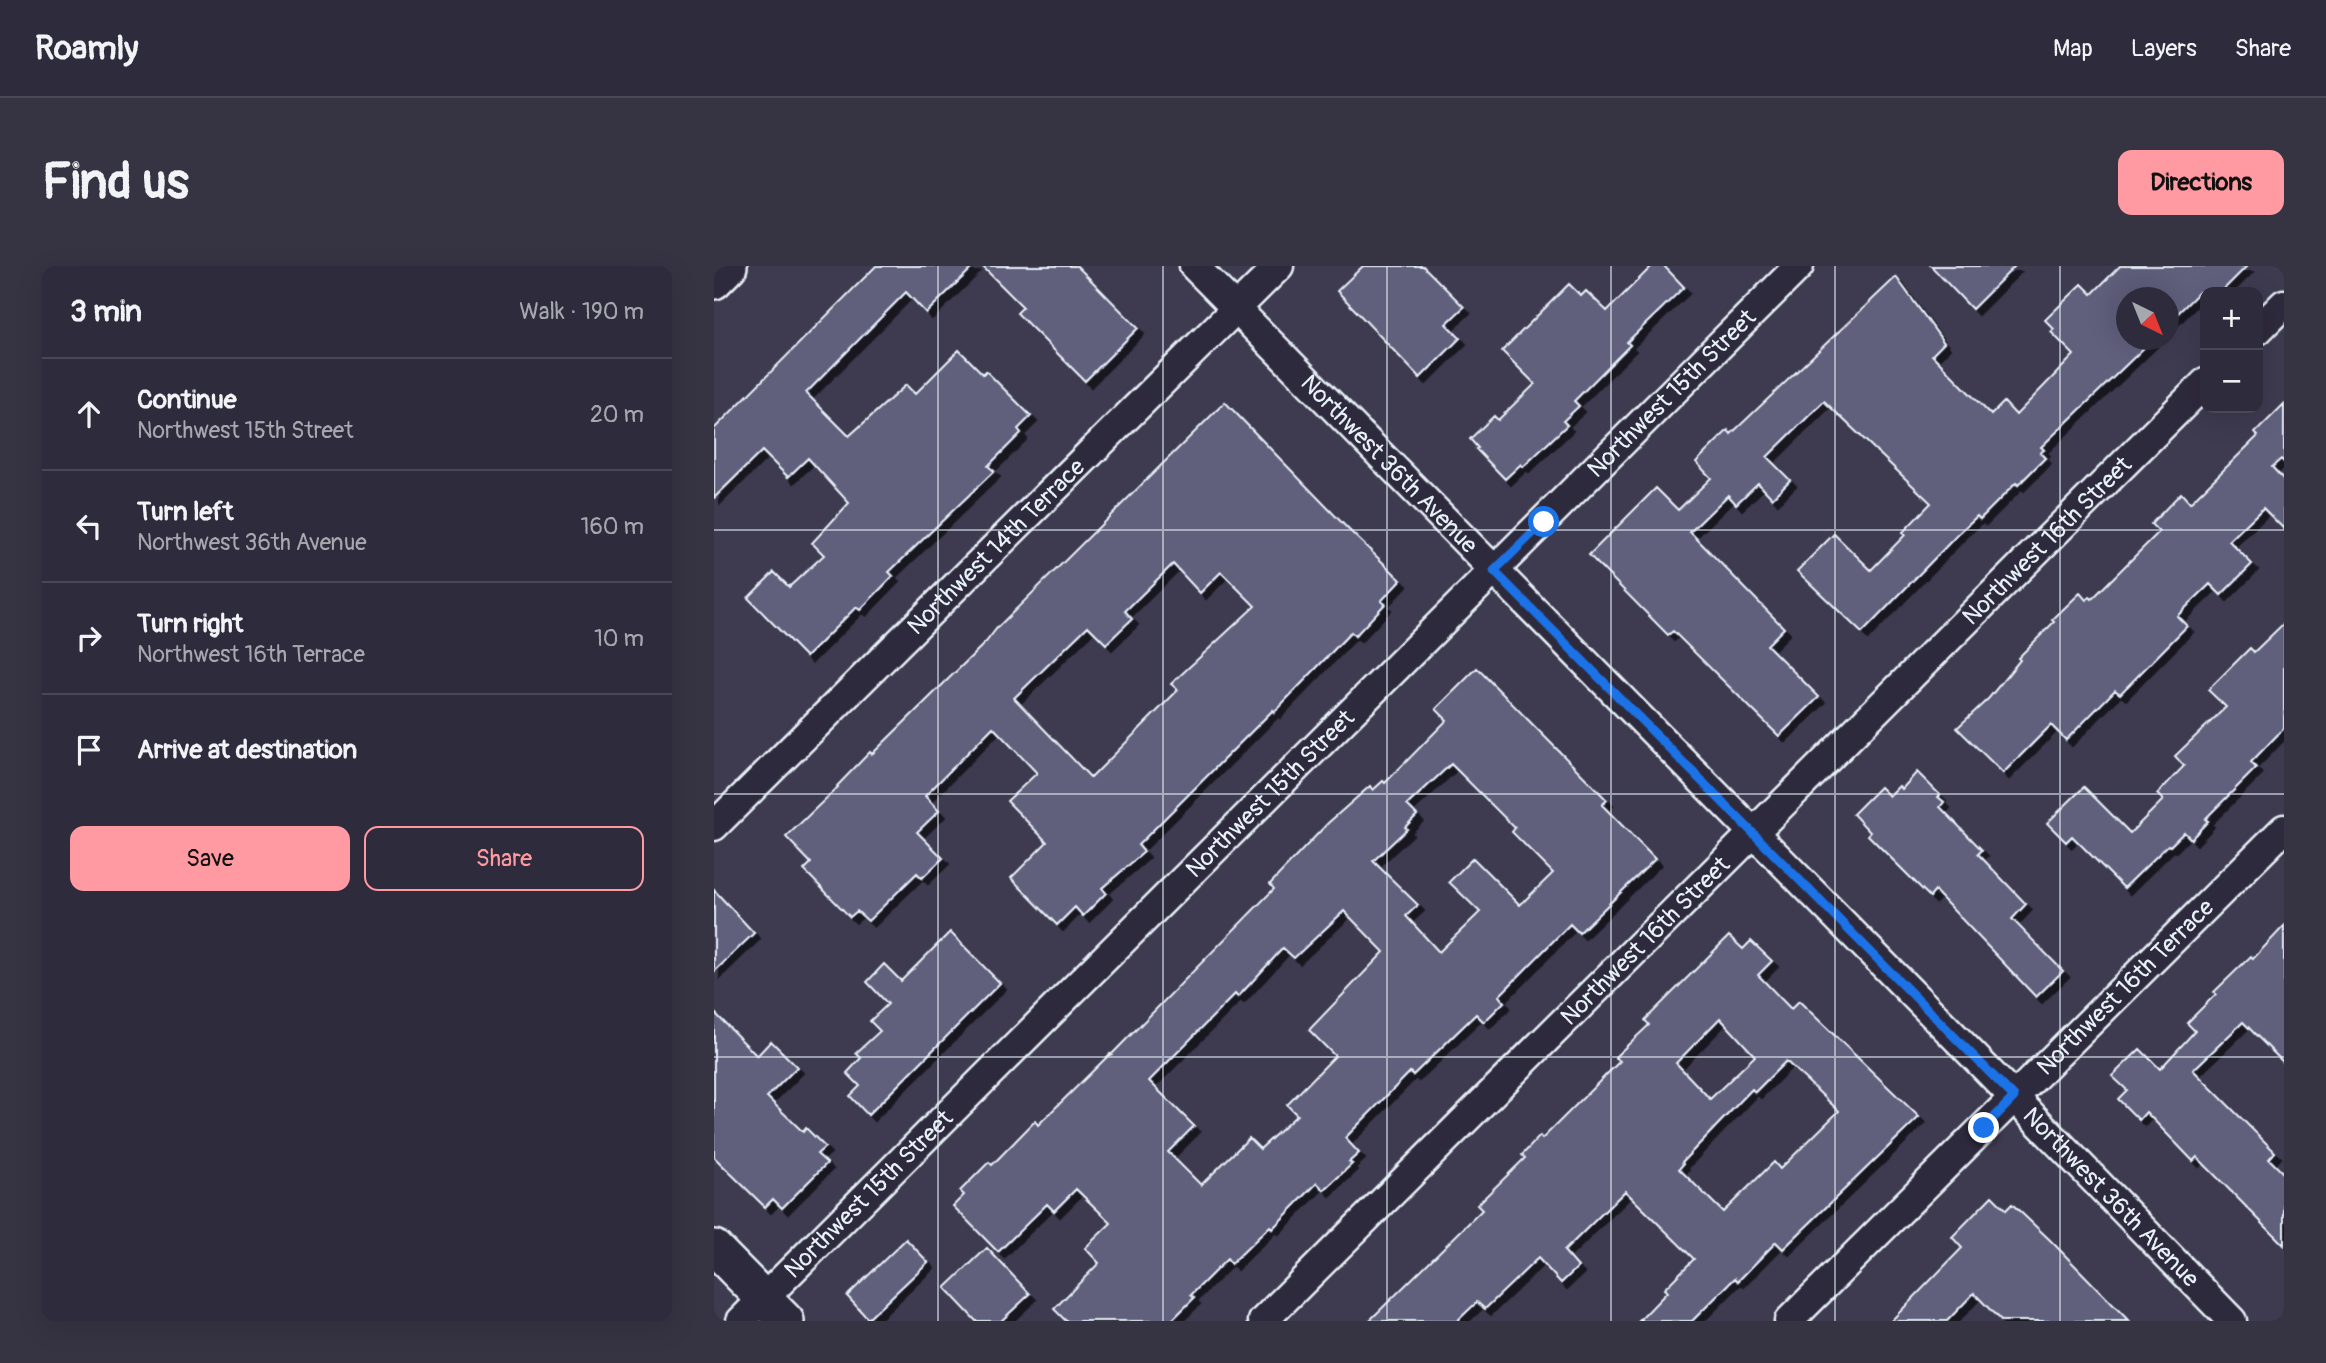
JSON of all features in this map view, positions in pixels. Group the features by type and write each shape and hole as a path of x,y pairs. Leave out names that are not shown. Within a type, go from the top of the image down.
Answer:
{"street":[{"path":"714,281 729,266"},
{"name":"Northwest 36th Avenue","path":"1194,266 2232,1321"},
{"name":"Northwest 14th Terrace","path":"714,826 1279,266"},
{"name":"Northwest 15th Street","path":"764,1314 1494,571 1799,266"},
{"path":"2263,325 2284,304"},
{"name":"Northwest 16th Street","path":"1263,1321 2200,388"},
{"name":"Northwest 16th Terrace","path":"1788,1321 2284,829"},
{"path":"714,1248 764,1314"}],"building":[{"path":"876,266 974,266 926,313 906,292 806,393 849,436 906,385 915,394 959,350 983,374 986,371 1031,416 1018,429 1021,433 988,466 994,471 889,572 893,576 860,610 856,607 806,657 748,598 774,572 789,587 824,555 812,543 849,503 808,458 788,477 762,451 714,498 714,429"},
{"path":"982,266 1077,266 1138,328 1085,381 1017,313 1023,307"},
{"path":"1363,266 1423,266 1464,307 1446,324 1460,338 1420,378 1337,291"},
{"path":"1652,266 1664,266 1684,287 1627,342 1630,345 1574,401 1579,406 1563,421 1567,425 1523,467 1521,464 1505,479 1470,439 1494,416 1498,420 1535,384 1502,351 1569,284 1581,296 1586,291 1607,311"},
{"path":"1931,266 2015,266 1972,309"},
{"path":"2120,266 2247,266 2226,287 2200,287 2200,292 2179,312 2179,287 2116,287 2116,350 2142,350 2041,447 2044,450 2040,453 2045,458 1980,519 1977,516 1961,531 1862,633 1797,571 1834,534 1871,570 1931,503 1824,401 1767,457 1790,480 1772,498 1758,483 1736,504 1728,495 1690,532 1784,628 1767,645 1819,697 1779,736 1673,631 1668,635 1589,555 1656,488 1678,510 1711,478 1696,462 1728,430 1731,434 1896,277 1944,343 1932,355 1991,415 2004,402 2016,415 2074,355 2051,332 2054,329 2045,320 2082,284 2092,294"},
{"path":"1225,402 1401,580 1381,601 1385,604 1355,636 1351,632 1274,712 1273,710 1138,845 1144,852 1102,888 1106,893 1083,916 1075,907 1057,925 1011,878 1047,842 1007,801 1037,773 993,727 925,796 939,811 917,832 943,858 922,878 917,873 868,921 857,911 850,917 804,870 811,863 786,837 870,752 872,754 986,642","holes":["1173,564 1200,593 1221,572 1255,606 1171,684 1178,690 1091,778 1014,698 1088,626 1106,644 1132,619 1125,611"]},
{"path":"2284,404 2284,462 2281,459 2272,467 2284,480 2284,529 2263,508 2229,541 2252,564 2221,595 2210,584 2177,616 2187,626 2120,694 2115,690 2066,740 2051,725 2003,773 1957,728 1989,698 2020,660 2018,658 2054,622 2052,620 2080,593 2086,600 2090,597 2092,599 2159,532 2151,524 2181,493 2190,503 2258,436 2255,433"},
{"path":"2284,623 2284,728 2251,762 2256,768 2205,819 2208,821 2191,839 2184,832 2124,888 2072,836 2066,842 2047,823 2084,787 2130,833 2163,800 2157,794 2184,766 2175,756 2226,707 2208,690 2250,648 2254,652"},
{"path":"1477,668 1607,800 1602,805 1655,859 1579,933 1570,924 1499,996 1504,1002 1484,1022 1476,1014 1413,1075 1410,1072 1345,1138 1359,1153 1349,1162 1352,1164 1324,1190 1317,1183 1272,1229 1270,1226 1231,1264 1227,1259 1191,1295 1194,1298 1171,1321 1066,1321 1054,1309 1099,1263 1085,1248 1111,1223 1076,1189 1054,1211 1047,1204 998,1252 953,1206 964,1195 960,1191 989,1162 992,1165 1035,1121 1038,1125 1111,1055 1274,889 1270,884 1328,823 1370,786 1373,790 1383,781 1385,783 1447,720 1436,709","holes":["1451,764 1515,828 1512,832 1553,873 1520,905 1473,858 1449,882 1480,912 1439,952 1406,916 1418,905 1373,861 1407,829 1405,827 1417,815 1407,805","1344,911 1384,952 1309,1030 1335,1056 1287,1105 1297,1115 1260,1149 1249,1138 1201,1185 1168,1152 1194,1126 1149,1081 1235,994 1238,997 1283,948 1294,958"]},
{"path":"1917,772 1940,795 1938,797 1944,802 1940,807 1982,850 1978,854 2026,904 2012,919 2063,971 2036,997 1935,891 1930,897 1868,835 1870,832 1853,814 1880,787 1889,796 1899,786 1902,789"},
{"path":"714,890 754,933 714,972"},
{"path":"2284,926 2284,1063 2243,1022 2193,1070 2275,1152 2269,1159 2284,1174 2284,1245 2197,1157 2193,1161 2146,1112 2139,1120 2118,1099 2127,1090 2112,1076 2140,1049 2160,1069 2195,1031 2187,1023 2216,994 2214,992 2251,956 2253,959"},
{"path":"950,932 1000,983 868,1115 850,1096 860,1086 847,1073 861,1058 856,1053 880,1031 870,1021 888,1004 867,982 884,964 901,981"},
{"path":"1729,936 1743,949 1751,941 1772,961 1758,975 1791,1009 1799,1001 1919,1117 1783,1249 1776,1242 1738,1281 1735,1278 1692,1321 1639,1321 1667,1292 1664,1289 1694,1259 1625,1191 1564,1251 1578,1267 1561,1283 1538,1258 1485,1309 1477,1302 1457,1321 1369,1321 1482,1210 1477,1205 1525,1158 1522,1155 1540,1136 1542,1139 1620,1061 1615,1057 1649,1025 1645,1020","holes":["1720,1018 1755,1056 1710,1099 1676,1063","1786,1061 1839,1111 1780,1169 1774,1162 1723,1212 1679,1169 1682,1162 1752,1089 1755,1092"]},
{"path":"714,1012 757,1056 771,1041 797,1067 767,1097 803,1132 806,1128 825,1147 817,1154 827,1163 782,1208 773,1199 765,1207 714,1157"},
{"path":"1992,1196 2006,1210 2012,1204 2129,1321 2001,1321 1974,1293 1947,1321 1891,1321 1962,1248 1952,1237"},
{"path":"906,1239 928,1262 868,1319 847,1296"},
{"path":"987,1248 1030,1294 1001,1321 976,1321 945,1288"}],"route":[{"path":"1544,522 1494,571 2014,1097 1984,1128"}]}
